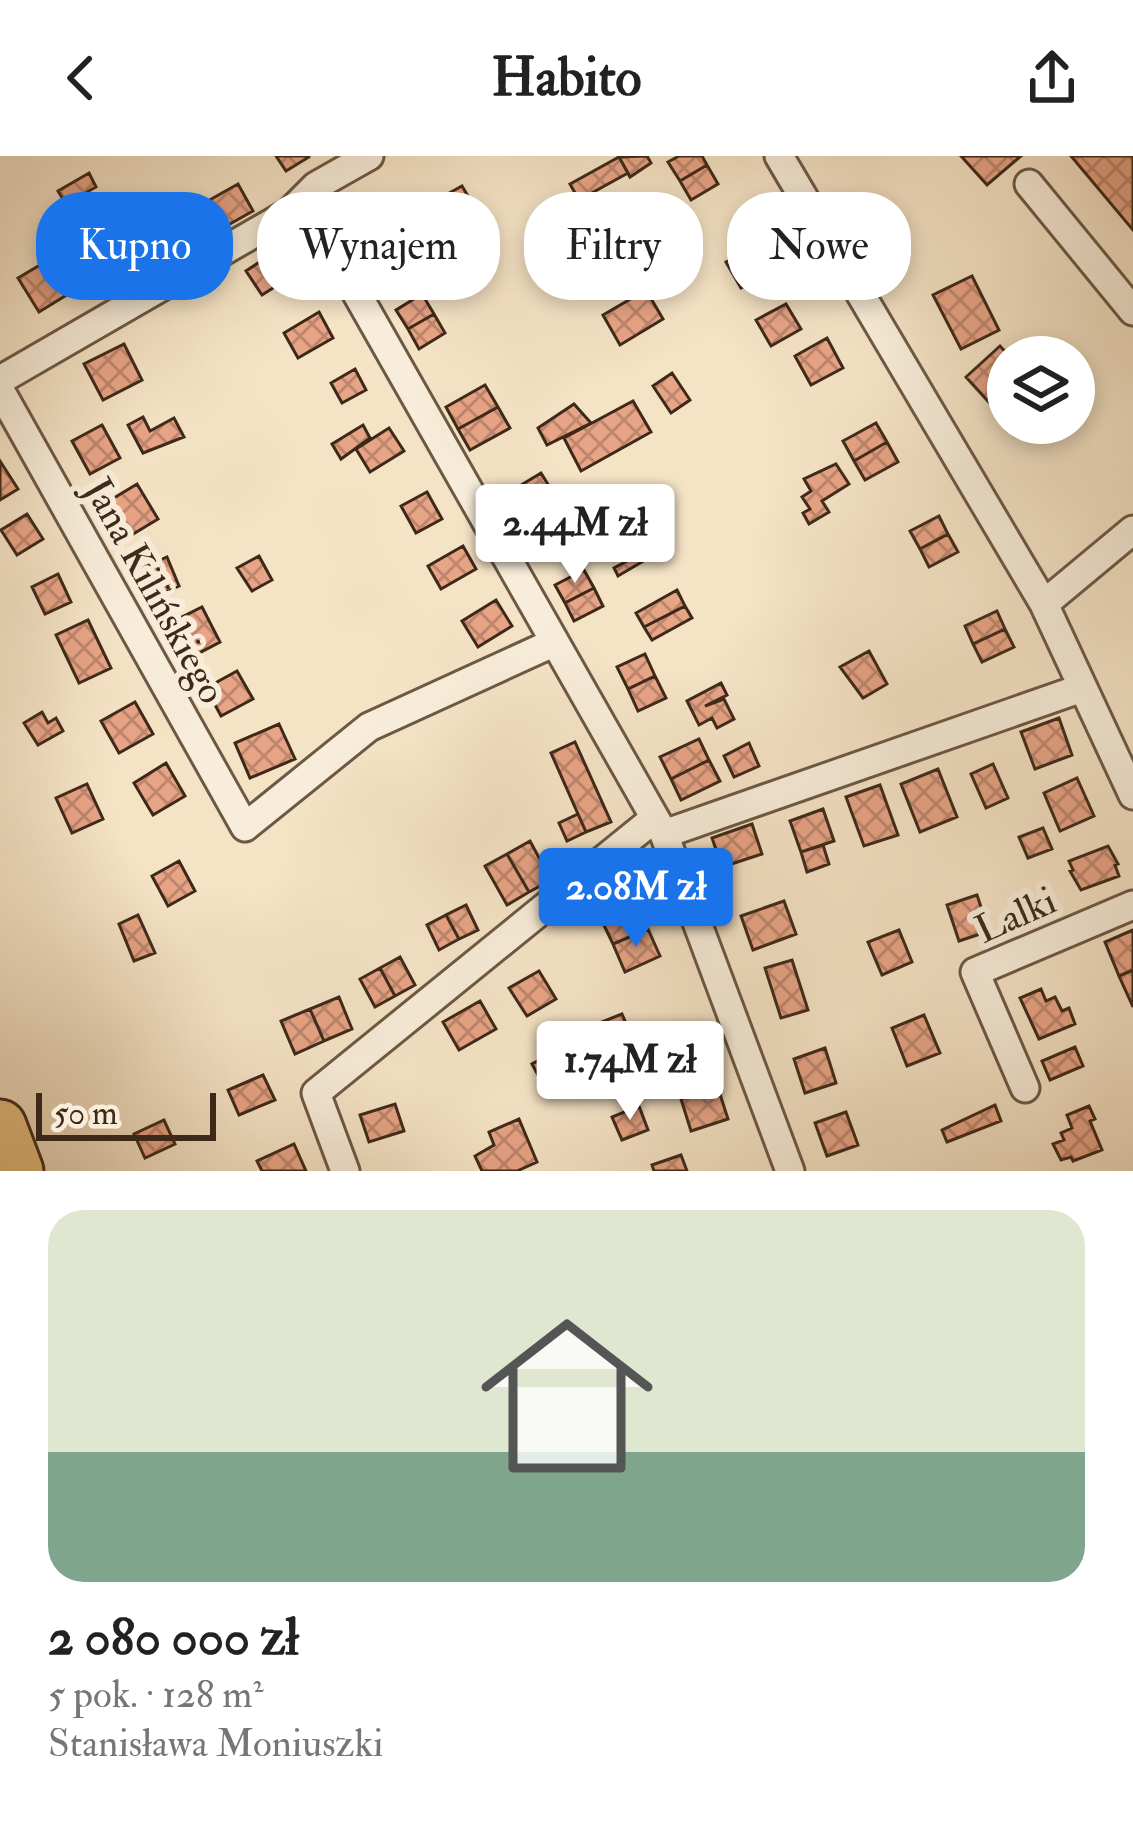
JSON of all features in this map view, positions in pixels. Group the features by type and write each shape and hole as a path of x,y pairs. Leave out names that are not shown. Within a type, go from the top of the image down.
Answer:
{"highway":[{"path":"0,1126 16,1171"}],"street":[{"path":"310,192 369,156"},
{"path":"778,156 1043,604 1133,795"},
{"path":"1029,184 1133,311"},
{"path":"0,380 257,231"},
{"path":"360,300 660,826 790,1171"},
{"name":"Jana Kilińskiego","path":"0,390 245,827 369,728 555,642"},
{"path":"1043,604 1133,530"},
{"path":"345,1171 316,1093 660,826 1082,688"},
{"name":"Lalki","path":"1025,1088 975,971 1133,905"}],"building":[{"path":"276,156 309,156 309,157 286,171"},
{"path":"647,156 651,163 630,177 619,157"},
{"path":"679,156 702,156 707,165 680,181 668,162"},
{"path":"961,156 1021,156 987,185"},
{"path":"1071,156 1133,156 1133,230"},
{"path":"619,157 628,173 594,192 574,192 570,184"},
{"path":"707,165 718,184 703,193 686,192 680,181"},
{"path":"89,173 96,187 87,192 58,191"},
{"path":"238,184 253,211 233,222 233,192 224,192"},
{"path":"257,264 257,288 246,271"},
{"path":"36,267 36,300 58,300 39,312 18,278"},
{"path":"972,276 999,330 961,349 933,295"},
{"path":"412,300 426,300 434,314 408,329 396,310"},
{"path":"629,300 652,300 663,319 620,345 603,315"},
{"path":"786,304 801,329 771,346 756,320"},
{"path":"319,312 333,338 298,358 284,333"},
{"path":"434,314 445,333 419,349 408,329"},
{"path":"827,338 843,368 811,385 795,356"},
{"path":"124,344 142,380 103,400 84,364"},
{"path":"987,358 987,400 966,377"},
{"path":"355,369 366,390 342,403 331,383"},
{"path":"672,373 690,400 671,413 653,386"},
{"path":"485,385 498,407 458,429 446,407"},
{"path":"633,401 651,432 581,471 564,438"},
{"path":"574,404 591,423 547,445 538,428"},
{"path":"498,407 510,428 470,450 458,429"},
{"path":"143,417 150,431 174,418 184,437 143,453 128,425"},
{"path":"876,423 887,442 854,461 843,441"},
{"path":"102,425 120,458 90,474 72,441"},
{"path":"363,425 370,438 341,459 332,444"},
{"path":"389,428 404,451 370,472 356,449"},
{"path":"887,442 898,462 865,480 854,461"},
{"path":"0,461 18,489 0,500"},
{"path":"836,464 849,484 822,501 829,512 809,524 803,513 810,509 802,497 811,491 804,479"},
{"path":"541,473 554,494 521,514 508,493"},
{"path":"137,484 158,519 125,539 104,504"},
{"path":"427,492 442,519 416,533 401,506"},
{"path":"554,494 567,515 534,535 521,514"},
{"path":"27,514 43,539 17,555 1,530"},
{"path":"939,516 948,534 920,549 910,531"},
{"path":"948,534 958,552 929,567 920,549"},
{"path":"649,539 657,553 618,576 614,568 627,561 623,554"},
{"path":"463,546 476,569 441,589 428,566"},
{"path":"259,556 272,580 252,591 237,568"},
{"path":"167,557 179,586 147,600 134,572"},
{"path":"584,570 594,588 565,603 555,585"},
{"path":"58,574 71,602 45,614 32,587"},
{"path":"594,588 603,606 574,621 565,603"},
{"path":"677,590 685,606 644,627 636,613"},
{"path":"496,600 512,626 478,647 462,621"},
{"path":"685,606 692,618 652,640 644,627"},
{"path":"202,607 220,642 184,661 166,625"},
{"path":"997,611 1005,629 973,644 965,626"},
{"path":"88,620 111,668 79,683 56,635"},
{"path":"1005,629 1014,647 982,662 973,644"},
{"path":"869,651 887,684 863,698 840,667"},
{"path":"645,654 655,676 628,689 617,667"},
{"path":"237,671 253,699 221,716 206,688"},
{"path":"655,676 666,698 638,711 628,689"},
{"path":"721,683 727,695 705,706 724,699 734,719 717,728 712,718 699,725 687,701"},
{"path":"135,702 153,734 119,753 101,721"},
{"path":"42,712 48,723 56,718 63,731 38,745 24,723"},
{"path":"1059,718 1072,755 1035,769 1021,732"},
{"path":"279,724 295,759 250,778 235,743"},
{"path":"699,739 709,760 671,779 660,757"},
{"path":"575,742 611,822 586,832 551,753"},
{"path":"749,743 759,766 734,777 724,756"},
{"path":"709,760 720,781 681,800 671,779"},
{"path":"166,763 185,796 153,815 134,783"},
{"path":"993,764 1008,798 986,808 971,774"},
{"path":"938,769 957,817 920,832 901,784"},
{"path":"1077,778 1094,816 1060,831 1044,793"},
{"path":"87,784 103,819 72,833 56,798"},
{"path":"880,785 898,835 864,846 846,797"},
{"path":"823,809 834,841 801,852 790,821"},
{"path":"578,814 586,832 567,841 559,823"},
{"path":"752,824 762,854 722,867 712,838"},
{"path":"1043,828 1052,849 1028,858 1019,837"},
{"path":"530,841 551,880 529,892 507,854"},
{"path":"823,845 829,864 807,872 801,852"},
{"path":"1108,846 1119,876 1081,890 1069,861"},
{"path":"507,854 529,892 507,905 485,866"},
{"path":"179,861 195,891 168,906 152,876"},
{"path":"977,895 989,931 959,941 947,905"},
{"path":"636,901 648,929 613,944 600,917"},
{"path":"784,901 796,934 753,950 741,916"},
{"path":"466,905 478,930 459,939 446,915"},
{"path":"138,915 155,953 134,961 119,924"},
{"path":"446,915 459,939 439,950 427,925"},
{"path":"648,929 660,956 625,972 613,944"},
{"path":"899,930 912,962 882,975 868,942"},
{"path":"1133,930 1133,970 1119,976 1105,942"},
{"path":"400,957 415,985 395,996 380,968"},
{"path":"792,960 808,1010 781,1018 765,968"},
{"path":"380,968 395,996 375,1007 360,979"},
{"path":"1133,970 1133,1007 1119,976"},
{"path":"539,971 556,999 527,1016 509,988"},
{"path":"1041,989 1046,1001 1055,997 1062,1011 1069,1008 1075,1024 1039,1039 1020,998"},
{"path":"339,997 352,1029 324,1041 310,1009"},
{"path":"480,1001 496,1029 459,1050 443,1022"},
{"path":"310,1009 324,1041 295,1054 281,1021"},
{"path":"622,1014 636,1047 607,1059 594,1025"},
{"path":"924,1015 940,1053 907,1066 892,1028"},
{"path":"1075,1047 1083,1066 1050,1080 1042,1061"},
{"path":"825,1048 836,1083 805,1093 794,1059"},
{"path":"559,1050 574,1077 547,1092 532,1064"},
{"path":"641,1058 650,1080 618,1093 609,1071"},
{"path":"263,1075 275,1100 239,1115 228,1090"},
{"path":"718,1088 728,1119 691,1131 681,1099"},
{"path":"395,1104 404,1131 369,1142 360,1115"},
{"path":"995,1105 1001,1121 947,1142 942,1130"},
{"path":"639,1106 648,1130 622,1140 612,1117"},
{"path":"1089,1106 1102,1150 1073,1161 1071,1157 1061,1160 1053,1144 1064,1140 1061,1133 1072,1128 1067,1115"},
{"path":"846,1112 858,1145 827,1156 815,1123"},
{"path":"519,1119 537,1162 517,1171 482,1171 475,1156 494,1145 489,1132"},
{"path":"164,1120 175,1144 145,1158 134,1134"},
{"path":"294,1144 306,1171 262,1171 257,1161"},
{"path":"681,1155 687,1171 654,1171 652,1165"}]}
